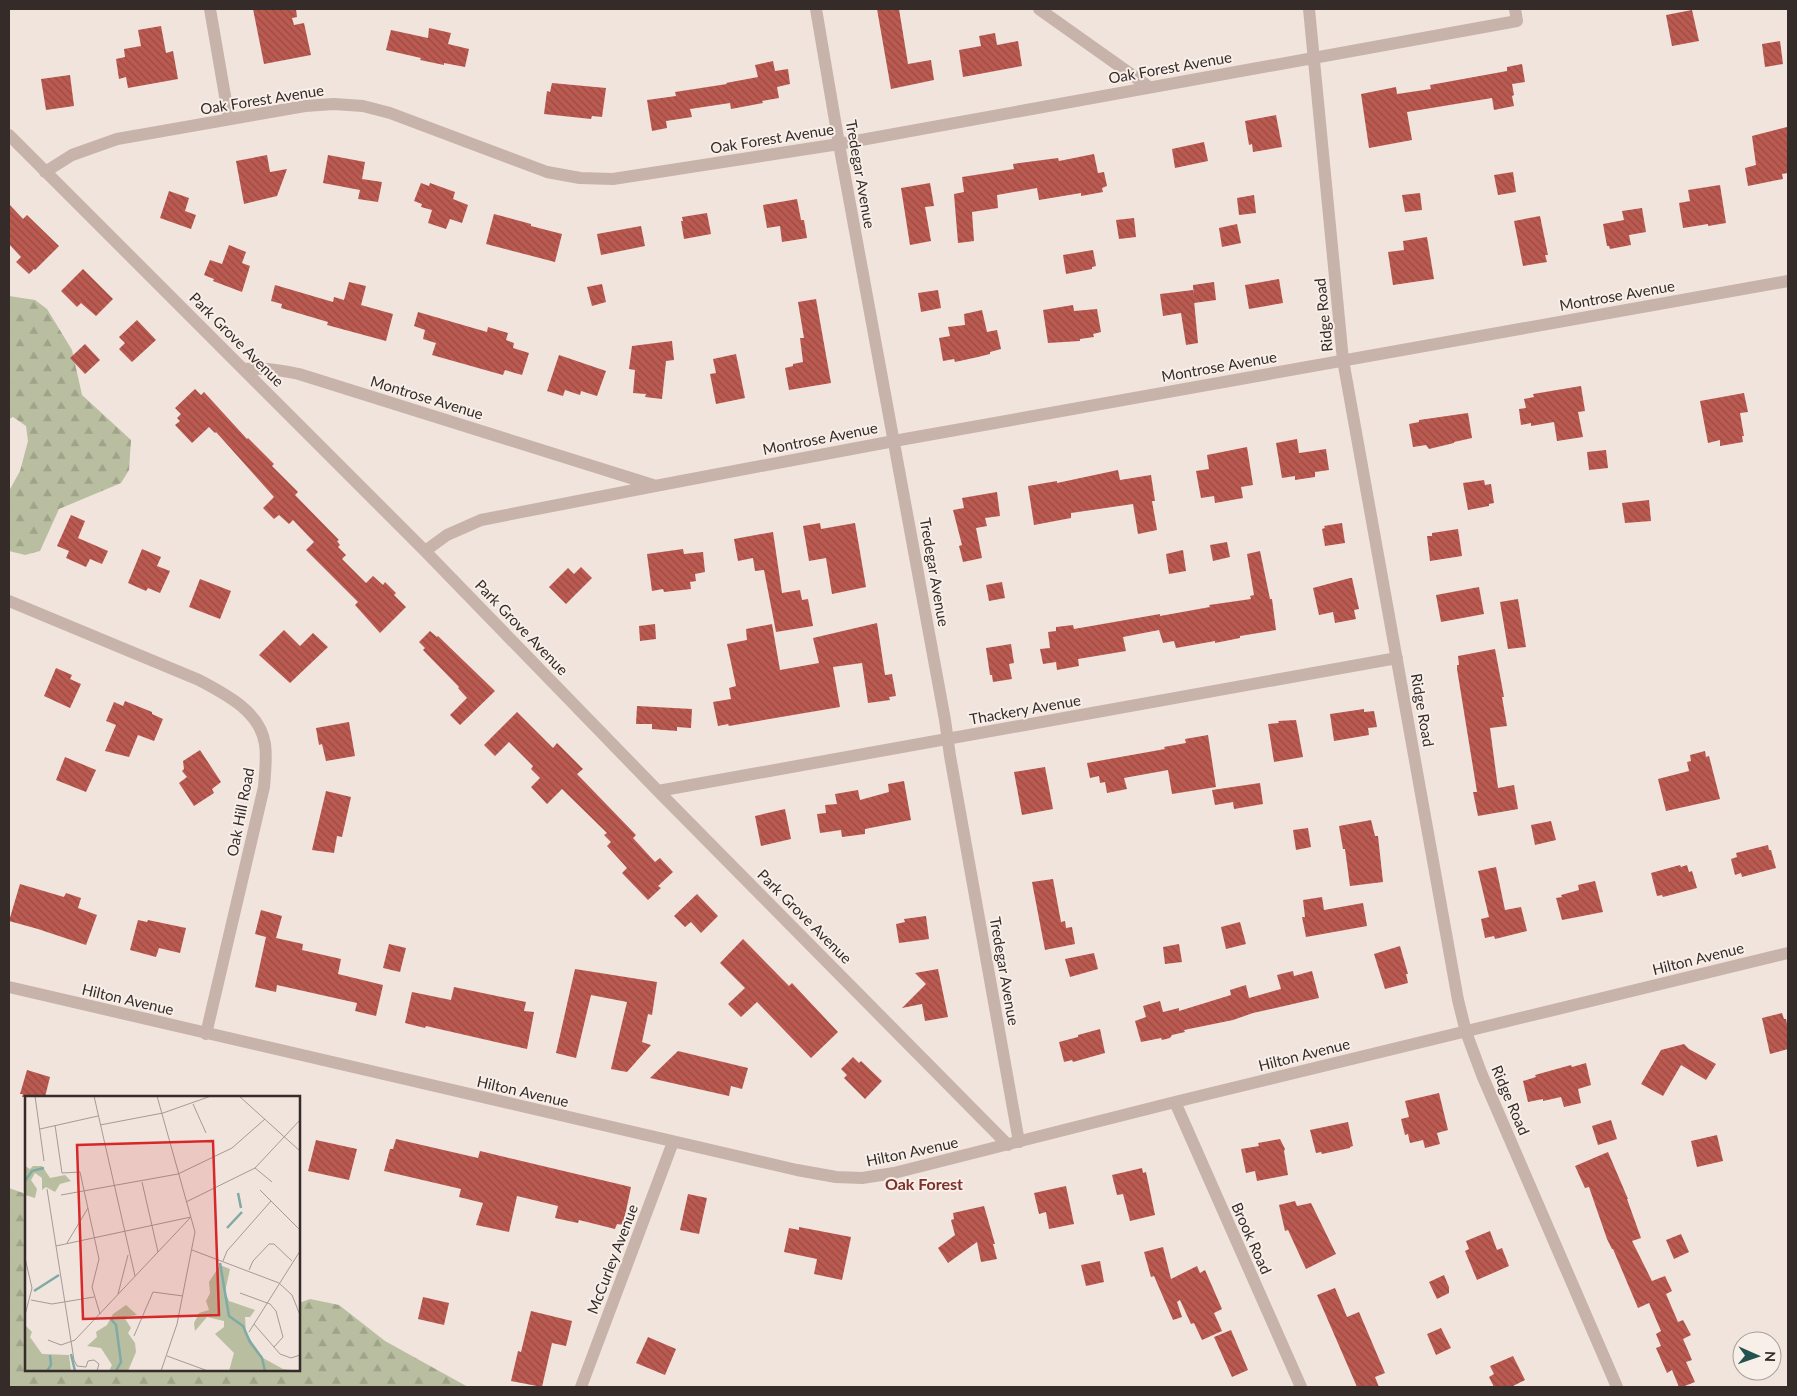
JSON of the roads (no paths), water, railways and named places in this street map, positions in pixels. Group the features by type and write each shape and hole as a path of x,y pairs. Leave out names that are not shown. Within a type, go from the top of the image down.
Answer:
{"street":[{"path":"210,9 229,119"},
{"name":"Tredegar Avenue","path":"816,9 948,739 1014,1144"},
{"path":"1039,9 1148,87"},
{"name":"Ridge Road","path":"1309,9 1343,360 1458,1000 1466,1032 1482,1075 1617,1387"},
{"name":"Oak Forest Avenue","path":"45,172 72,155 118,139 305,106 334,104 363,106 390,113 547,172 580,178 613,179 839,144 1313,57 1516,15"},
{"name":"Park Grove Avenue","path":"9,135 425,551 658,792 1014,1144"},
{"name":"Montrose Avenue","path":"425,551 447,535 481,520 894,441 1788,281"},
{"name":"Montrose Avenue","path":"244,369 278,369 299,374 655,486"},
{"name":"Oak Hill Road","path":"9,601 199,680 225,694 244,708 257,724 264,742 266,762 264,787 206,1034"},
{"name":"Thackery Avenue","path":"658,792 1397,658"},
{"name":"Hilton Avenue","path":"9,987 797,1170 836,1177 862,1178 894,1173 1014,1144 1175,1102 1788,953"},
{"name":"Brook Road","path":"1175,1102 1301,1387"},
{"name":"McCurley Avenue","path":"581,1387 673,1142"}],"district":[{"name":"Oak Forest","path":"924,1183"}]}
